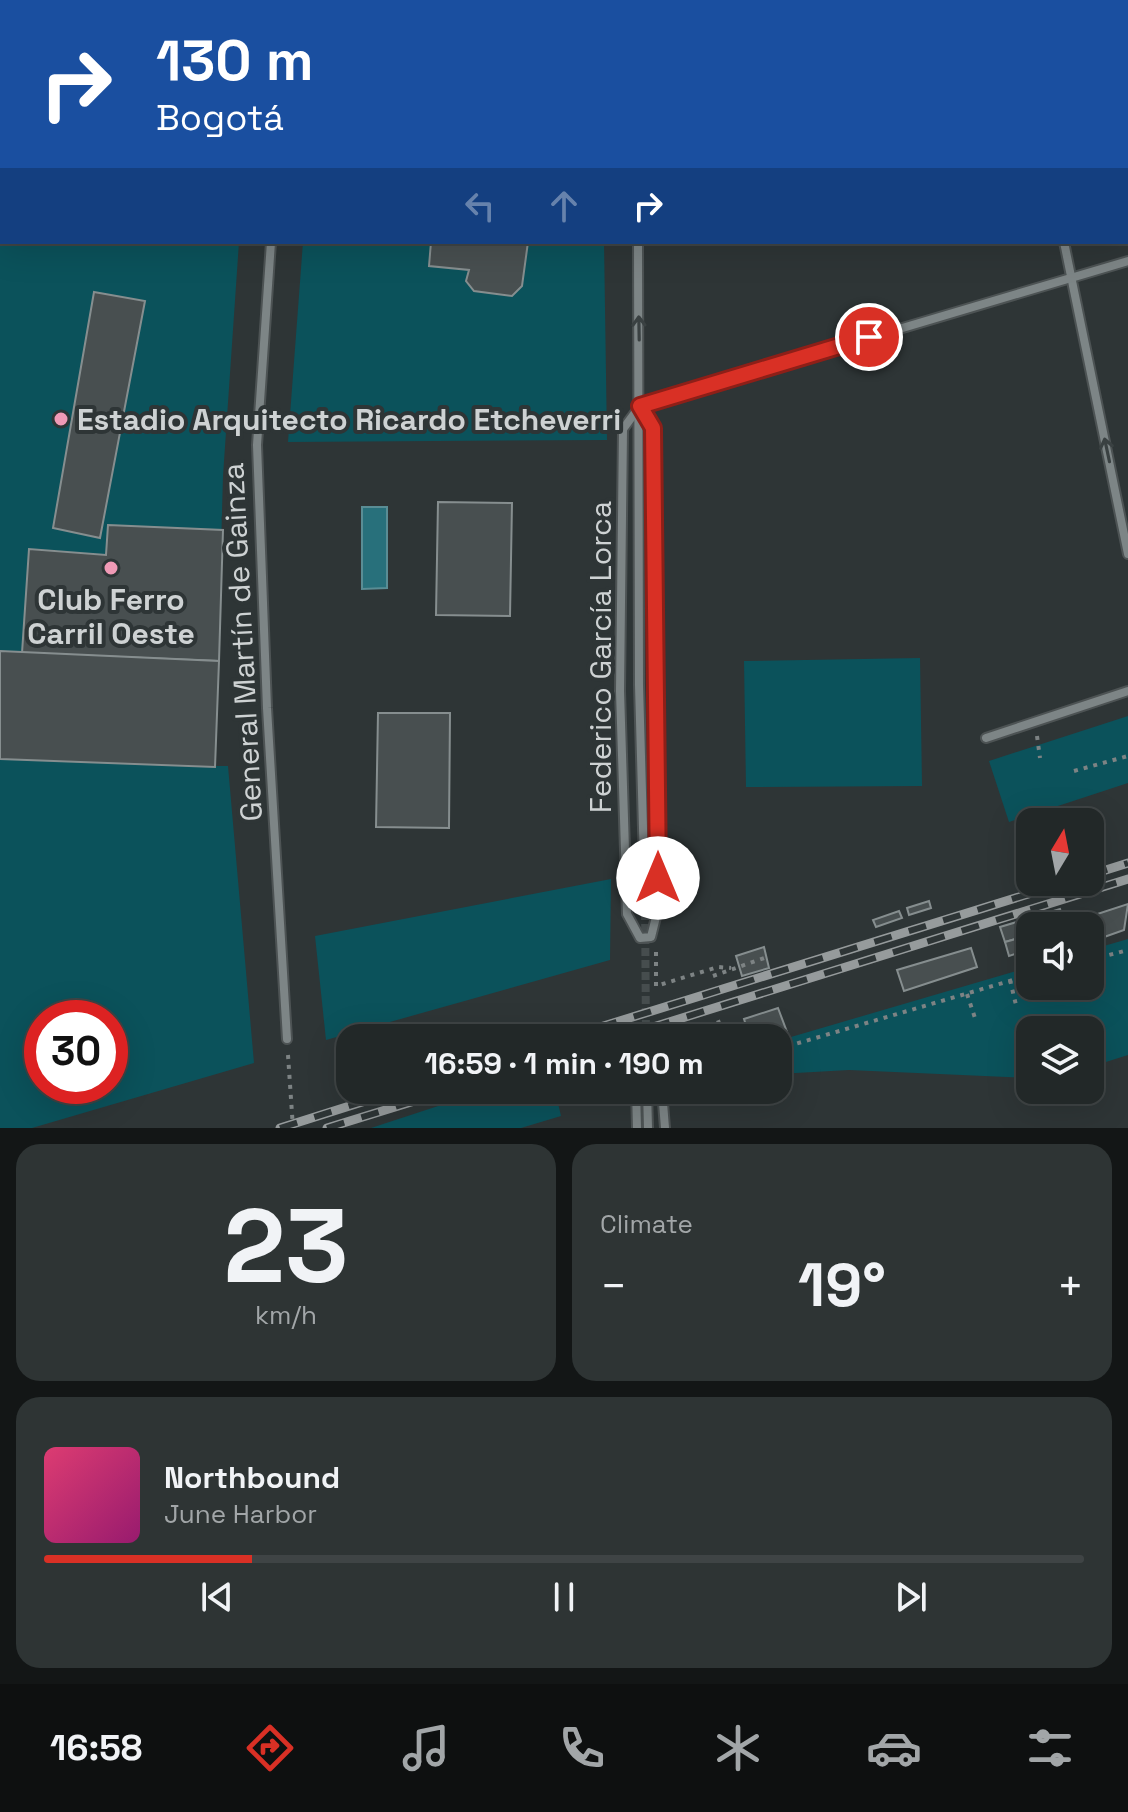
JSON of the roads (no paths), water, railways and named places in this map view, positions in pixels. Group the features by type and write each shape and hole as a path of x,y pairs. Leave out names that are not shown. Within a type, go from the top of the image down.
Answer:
{"street":[{"name":"General Martín de Gainza","path":"271,244 257,445 267,708 287,1039"},
{"name":"Federico García Lorca","path":"638,244 639,685 645,900"},
{"path":"1064,244 1128,554"},
{"path":"640,406 1128,261"},
{"name":"Federico García Lorca","path":"640,406 653,428 656,922 651,937 640,938 627,914 620,706 623,429 640,406"},
{"path":"986,738 1128,691"},
{"path":"636,1104 637,1128"},
{"path":"647,1104 648,1128"},
{"path":"663,1104 665,1128"}],"tunnel":[{"path":"645,900 646,1024"}],"railway":[{"path":"1104,871 1128,863"},
{"path":"663,1024 1128,879"},
{"path":"610,1024 1022,896"},
{"path":"280,1128 356,1104"},
{"path":"327,1128 405,1104"}],"place":[{"name":"Estadio Arquitecto Ricardo Etcheverri","path":"61,419"},
{"name":"Club Ferro Carril Oeste","path":"111,568"}]}
